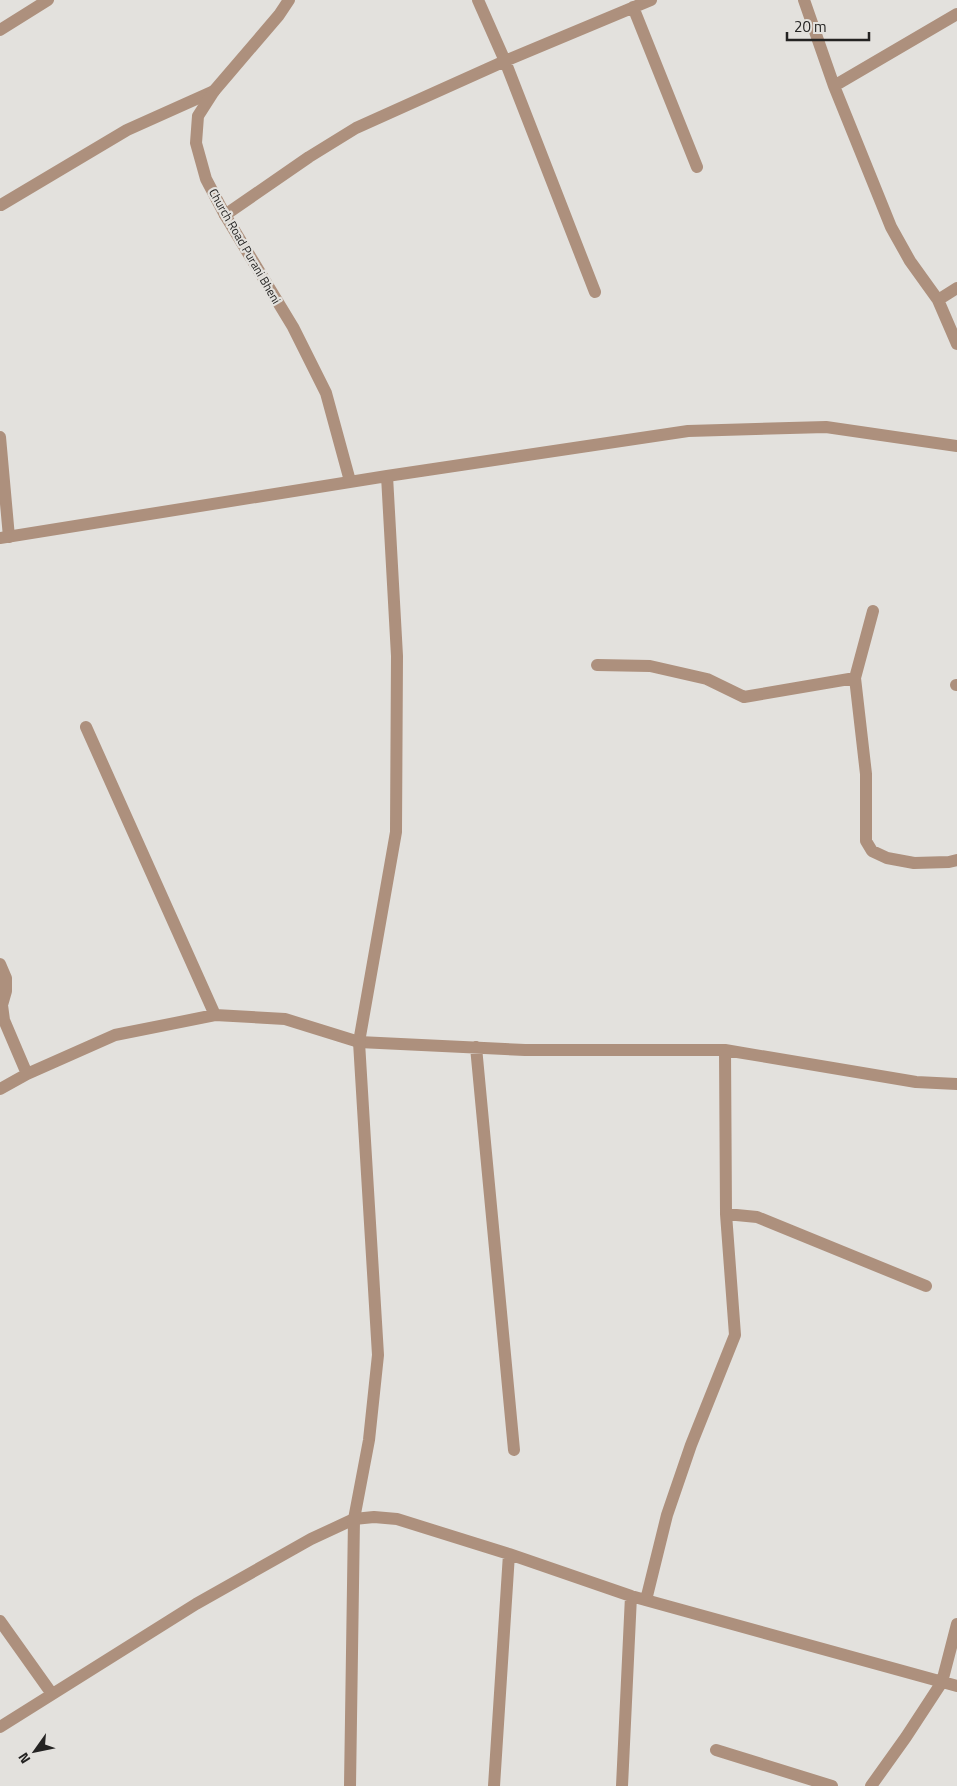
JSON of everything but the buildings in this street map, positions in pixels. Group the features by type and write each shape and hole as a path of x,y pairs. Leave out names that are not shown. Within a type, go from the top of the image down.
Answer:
{"street":[{"path":"0,30 48,0"},
{"name":"Church Road Purani Bheni","path":"289,0 279,15 214,91 198,116 196,143 206,179 225,215 293,327 326,393 350,482"},
{"path":"478,0 505,61 595,292"},
{"path":"225,215 309,157 356,128 505,61 651,0"},
{"path":"804,0 834,86 891,227 910,261 938,300 957,344"},
{"path":"633,7 697,167"},
{"path":"834,86 957,14"},
{"path":"2,205 127,130 214,91"},
{"path":"938,300 957,288"},
{"path":"0,437 5,538 387,476 688,431 826,427 957,446"},
{"path":"350,1786 354,1519 369,1440 378,1354 359,1042 396,832 397,656 387,476"},
{"path":"873,611 855,678 866,774 866,840 872,851 887,858 914,863 957,860"},
{"path":"597,665 650,666 707,679 744,697 855,678"},
{"path":"86,727 215,1015"},
{"path":"0,964 6,978 6,991 2,1004 4,1020 27,1074"},
{"path":"0,1089 27,1074 115,1035 215,1015 285,1019 359,1042 524,1050 725,1050 916,1082 957,1084"},
{"path":"476,1047 514,1450"},
{"path":"646,1600 667,1515 691,1444 735,1336 726,1214 725,1050"},
{"path":"726,1214 757,1217 926,1286"},
{"path":"0,1727 196,1604 311,1539 354,1519 374,1517 397,1518 631,1596 957,1686"},
{"path":"494,1786 509,1554"},
{"path":"622,1786 631,1596"},
{"path":"0,1621 52,1694"},
{"path":"871,1786 942,1682 957,1624"},
{"path":"716,1750 832,1786"}]}
